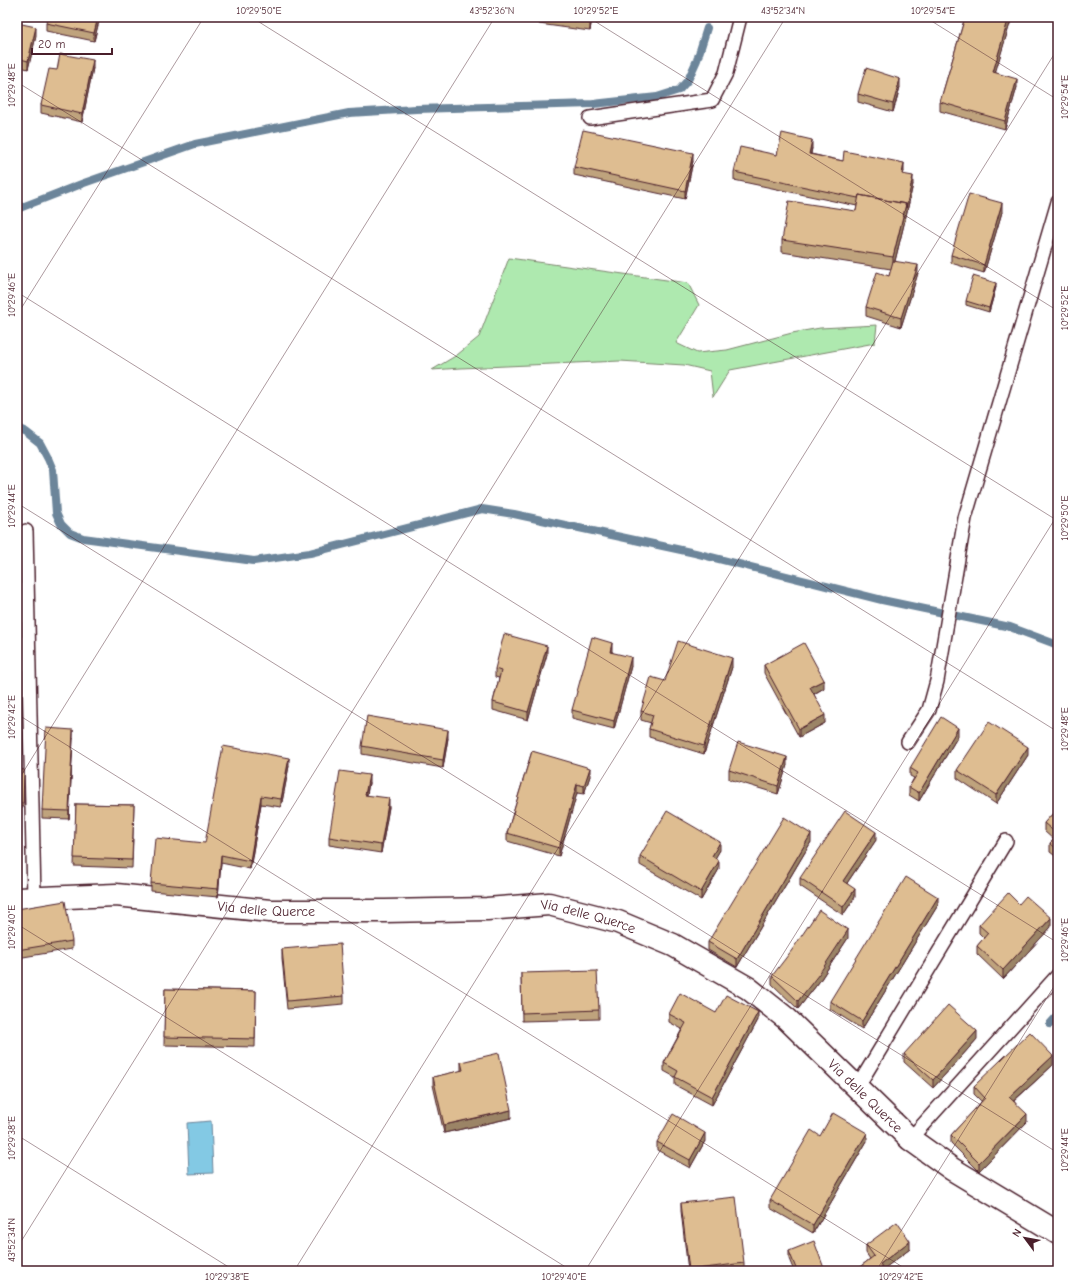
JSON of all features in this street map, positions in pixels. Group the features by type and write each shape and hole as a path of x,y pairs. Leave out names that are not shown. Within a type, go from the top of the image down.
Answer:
{"street":[{"name":"Via delle Querce","path":"26,899 116,895 270,911 479,909 549,904 618,922 673,945 748,988 788,1019 858,1086 910,1139 952,1169 1058,1233"}],"lane":[{"path":"590,118 712,100 726,73 740,17"},
{"path":"908,742 929,710 937,681 965,518 1058,202"},
{"path":"26,531 26,899"},
{"path":"858,1086 1006,841"},
{"path":"910,1139 1058,975"}],"green space":[{"path":"509,258 688,283 699,305 676,343 697,353 727,350 792,333 820,328 877,325 875,343 730,370 713,397 710,371 684,365 620,361 432,370 457,355 479,337"}],"water":[{"path":"211,1121 213,1173 189,1174 187,1123"}],"building":[{"path":"47,17 98,17 94,33 46,23"},
{"path":"547,17 590,17 590,23"},
{"path":"965,17 1009,17 993,72 1017,79 1005,121 940,102"},
{"path":"17,23 36,27 28,61 17,58"},
{"path":"60,54 93,60 82,114 41,105 49,69 57,70"},
{"path":"866,68 900,79 893,104 858,94"},
{"path":"583,130 693,153 685,191 574,167"},
{"path":"782,133 812,140 809,154 843,161 844,151 904,163 902,174 913,176 906,208 906,204 859,195 858,198 734,172 740,147 777,155"},
{"path":"969,194 1002,203 984,265 951,255"},
{"path":"859,195 906,204 893,257 782,240 789,201 856,211"},
{"path":"893,261 918,265 901,318 866,307 877,272 889,276"},
{"path":"973,276 996,283 989,308 966,301"},
{"path":"504,634 547,646 528,712 493,702 501,671 495,669"},
{"path":"592,637 612,643 610,652 631,657 614,721 572,710"},
{"path":"678,641 732,658 704,746 649,729 653,715 641,711 651,677 665,681"},
{"path":"804,643 824,680 810,687 825,715 799,729 764,665"},
{"path":"367,716 448,730 443,760 362,746"},
{"path":"941,717 958,728 919,793 909,787 918,773 910,768"},
{"path":"989,722 1028,747 996,795 957,770"},
{"path":"46,728 73,730 69,811 42,810"},
{"path":"738,742 787,757 778,786 729,770"},
{"path":"223,746 289,758 281,799 261,796 250,861 221,855 218,889 151,883 155,838 205,843"},
{"path":"532,751 590,768 584,786 577,784 559,848 507,833"},
{"path":"17,769 24,770 23,803 17,803"},
{"path":"340,771 369,775 365,795 389,798 381,845 329,837"},
{"path":"76,804 134,805 132,860 74,858"},
{"path":"1058,808 1058,835 1044,823"},
{"path":"667,811 720,842 712,856 719,861 701,892 640,856"},
{"path":"845,811 876,832 843,881 855,889 843,907 800,878"},
{"path":"784,817 811,834 737,959 708,942"},
{"path":"1058,835 1058,850 1050,843"},
{"path":"906,877 938,897 862,1021 830,1001"},
{"path":"1008,893 1019,904 1026,896 1051,918 1003,970 977,946 988,933 979,925"},
{"path":"65,901 72,941 17,950 17,909"},
{"path":"819,910 848,930 819,974 798,1001 772,976 792,950"},
{"path":"340,944 344,996 287,1001 282,949"},
{"path":"597,971 599,1010 522,1013 521,973"},
{"path":"165,989 256,991 255,1039 164,1037"},
{"path":"680,993 716,1013 726,995 758,1012 712,1097 675,1077 678,1071 664,1063 686,1023 669,1014"},
{"path":"948,1005 977,1031 933,1080 904,1054"},
{"path":"17,1032 18,1059 17,1059"},
{"path":"1030,1032 1053,1056 1009,1097 1027,1114 979,1163 951,1135 985,1098 974,1086"},
{"path":"499,1053 511,1110 444,1125 433,1077 463,1070 461,1062"},
{"path":"833,1113 867,1133 813,1225 770,1200 811,1130 820,1136"},
{"path":"673,1114 705,1133 690,1160 657,1142"},
{"path":"736,1197 744,1263 689,1270 681,1203"},
{"path":"897,1222 910,1241 880,1264 885,1271 865,1271 861,1266 874,1256 866,1245"},
{"path":"814,1241 825,1271 797,1271 789,1251"}],"waterway":[{"path":"17,209 84,183 195,144 349,113 416,109 593,104 657,97 679,90 688,80 697,60 707,28"},
{"path":"17,428 26,432 40,443 53,470 56,513 61,524 70,533 83,538 254,561 310,553 482,509 514,514 695,553 882,600 1010,627 1058,645"},
{"path":"1050,1024 1058,1015"}]}
